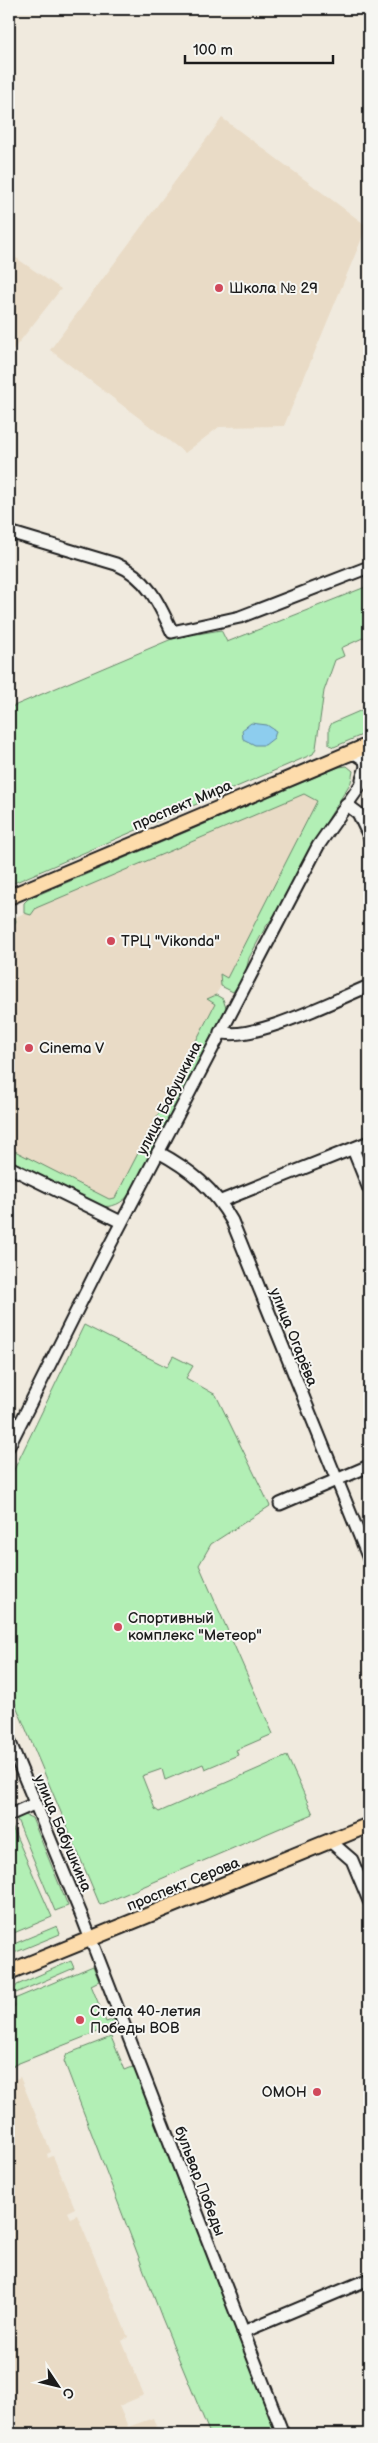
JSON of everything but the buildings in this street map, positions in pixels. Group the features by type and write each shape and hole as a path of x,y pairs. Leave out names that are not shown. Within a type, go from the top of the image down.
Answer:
{"main road":[{"name":"проспект Мира","path":"9,897 369,745"},
{"name":"проспект Серова","path":"9,1972 369,1825"}],"street":[{"path":"9,532 116,564 131,571 157,599 172,632 240,617 369,567"},
{"path":"343,755 356,754 365,760 366,771 357,788"},
{"name":"улица Бабушкина","path":"9,1446 121,1222 318,846 369,772"},
{"path":"346,804 358,813 369,836"},
{"path":"220,1032 238,1034 266,1028 369,986"},
{"path":"221,1201 369,1142"},
{"path":"353,1149 369,1189"},
{"name":"улица Огарёва","path":"158,1152 196,1176 221,1201 232,1221 335,1480 369,1559"},
{"path":"9,1167 121,1222"},
{"path":"280,1504 369,1466"},
{"name":"улица Бабушкина","path":"9,1740 90,1939"},
{"path":"9,1815 34,1804"},
{"path":"330,1841 352,1860 369,1901"},
{"name":"бульвар Победы","path":"90,1939 283,2434"},
{"path":"243,2332 369,2278"}],"shaded area":[{"name":"Школа № 29","path":"222,118 367,226 284,426 219,427 185,453 50,350"},
{"path":"9,253 61,289 13,350 9,352"},
{"path":"347,766 353,771 351,782 312,845 281,906 265,928 249,958 245,975 233,992 221,986 216,994 223,999 226,1008 125,1200 118,1204 104,1207 9,1161 9,911 16,917 24,913 24,903 28,899 339,767"},
{"path":"20,2077 51,2152 47,2154 48,2158 53,2156 75,2208 67,2212 70,2218 77,2215 128,2337 122,2341 144,2395 119,2406 128,2427 153,2418 159,2434 9,2434 9,2082"}],"green space":[{"path":"369,571 369,635 341,648 344,656 335,660 324,691 316,748 313,754 9,885 9,708 174,638 221,630 227,642 368,586 363,573"},
{"path":"369,707 369,732 334,747 329,745 329,728 332,723"},
{"path":"347,766 353,771 351,782 312,845 281,906 265,928 249,958 245,975 233,992 221,986 220,974 227,978 317,801 304,794 36,908 31,915 24,913 24,903 28,899 339,767"},
{"path":"9,911 14,915 16,921 13,927 9,929"},
{"path":"216,995 223,999 226,1008 131,1192 124,1200 113,1206 98,1206 9,1161 9,1148 109,1199 115,1198 215,1004 207,999"},
{"name":"Спортивный комплекс \"Метеор\"","path":"84,1325 167,1367 173,1356 193,1366 186,1378 216,1395 270,1506 211,1544 199,1565 273,1734 236,1750 238,1755 205,1769 203,1764 165,1780 162,1769 142,1776 155,1809 159,1812 287,1756 313,1814 100,1905 9,1689 9,1480"},
{"path":"25,1815 32,1818 68,1906 55,1911 16,1817"},
{"path":"9,1820 52,1917 9,1935"},
{"path":"57,1926 60,1934 9,1955 9,1946"},
{"path":"71,1961 74,1968 16,1993 14,1990 17,1985"},
{"path":"93,1966 99,1981 91,1985 106,2022 115,2019 117,2024 9,2067 9,2009 15,2006 12,2000"},
{"path":"111,2037 125,2070 135,2066 277,2434 210,2434 162,2318 64,2061 67,2054"}],"water":[{"path":"251,723 267,725 276,731 274,738 265,745 255,745 243,739 242,730"}],"place":[{"name":"Школа № 29","path":"219,288"},
{"name":"ТРЦ \"Vikonda\"","path":"111,941"},
{"name":"Cinema V","path":"29,1048"},
{"name":"Спортивный комплекс \"Метеор\"","path":"118,1627"},
{"name":"Стела 40-летия Победы ВОВ","path":"80,2020"},
{"name":"ОМОН","path":"317,2092"}]}
